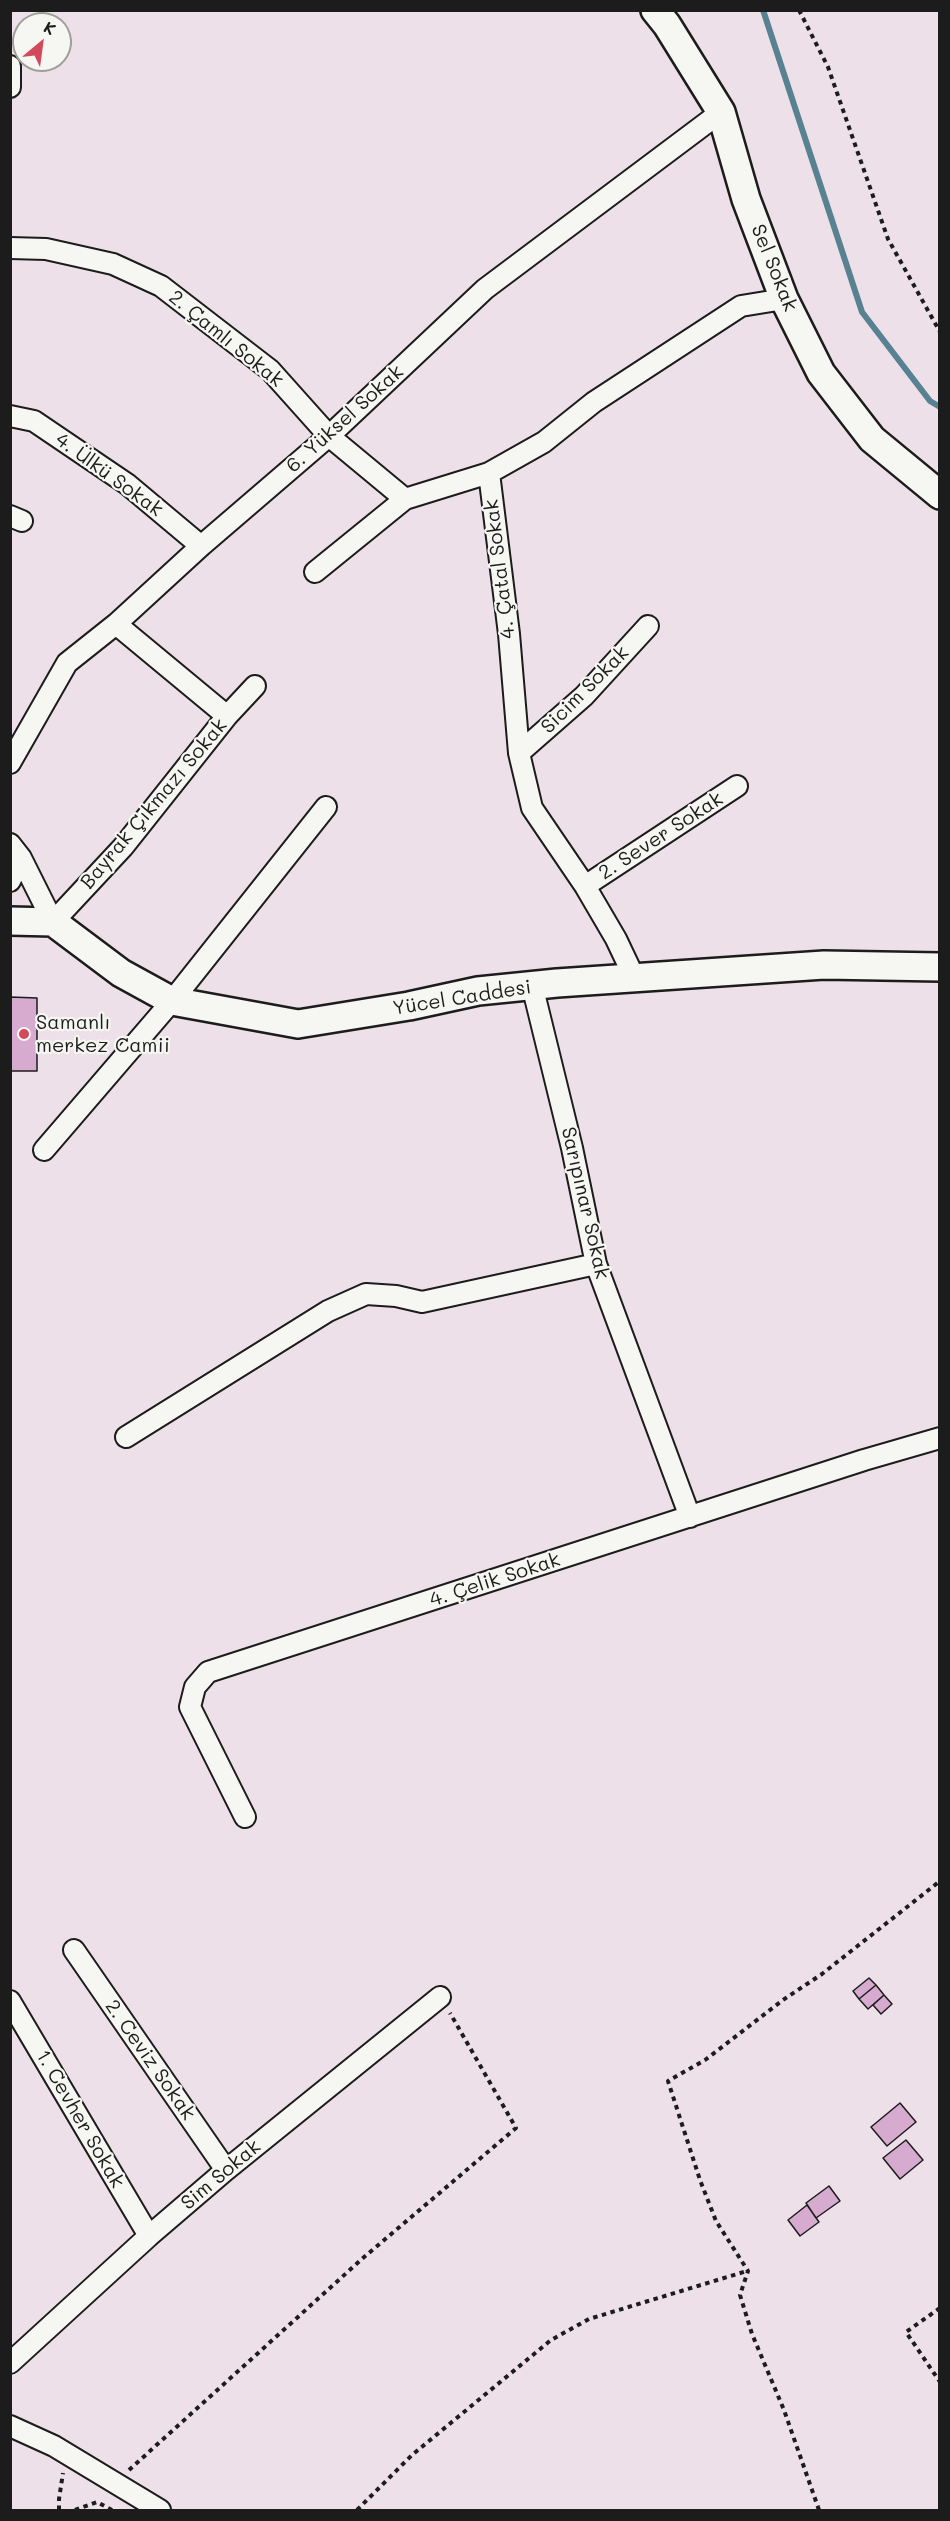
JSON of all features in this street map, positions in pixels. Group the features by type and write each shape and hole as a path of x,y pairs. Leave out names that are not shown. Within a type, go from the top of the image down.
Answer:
{"main road":[{"name":"Sel Sokak","path":"655,10 667,25 721,112 746,199 784,299 821,373 872,439 939,495"},
{"path":"10,921 53,922"},
{"name":"Yücel Caddesi","path":"53,922 121,973 172,1001 298,1024 409,1006 478,991 532,986 824,965 939,967"}],"street":[{"path":"10,66 10,87"},
{"name":"6. Yüksel Sokak","path":"10,763 67,663 116,624 201,546 329,436 485,290 721,112"},
{"name":"2. Çamlı Sokak","path":"10,248 46,249 113,264 161,286 270,370 329,436 405,499"},
{"name":"4. Çatal Sokak","path":"634,979 616,939 585,886 532,808 519,753 509,634 489,473 544,442 594,402 741,306 784,299"},
{"name":"4. Ülkü Sokak","path":"10,416 34,421 127,484 201,546"},
{"path":"315,572 405,499 489,473"},
{"path":"116,624 227,716"},
{"name":"Sicim Sokak","path":"519,753 584,696 648,626"},
{"name":"Bayrak Çıkmazı Sokak","path":"53,922 123,847 227,716 255,686"},
{"name":"2. Sever Sokak","path":"585,886 737,786"},
{"path":"44,1150 172,1001 326,807"},
{"path":"16,851 53,922"},
{"path":"10,881 16,851"},
{"name":"Sarıpınar Sokak","path":"532,986 572,1148 596,1264 690,1517"},
{"path":"126,1437 328,1311 366,1294 396,1296 422,1302 596,1264"},
{"name":"4. Çelik Sokak","path":"245,1818 190,1707 195,1687 208,1672 864,1460 939,1438"},
{"name":"2. Ceviz Sokak","path":"74,1950 226,2170"},
{"name":"Sim Sokak","path":"10,2363 149,2236 226,2170 440,1997"},
{"name":"1. Cevher Sokak","path":"14,2014 149,2236"},
{"path":"10,2426 70,2455 160,2511"}],"path":[{"path":"799,10 828,67 888,239 939,332"},
{"path":"748,2271 716,2221 700,2180 668,2081 705,2060 783,2000 822,1974 939,1881"},
{"path":"115,2483 363,2258 516,2128 440,1997"},
{"path":"357,2511 412,2455 551,2340 589,2319 748,2271"},
{"path":"748,2271 740,2295 752,2334 784,2410 819,2511"},
{"path":"939,2308 906,2332 939,2382"},
{"path":"59,2511 62,2475 70,2455"},
{"path":"75,2511 97,2502 112,2511"}],"building":[{"name":"Samanlı merkez Camii","path":"10,997 37,998 37,1071 10,1071"},
{"path":"869,1978 876,1985 859,1999 853,1991"},
{"path":"876,1985 884,1995 868,2009 859,1999"},
{"path":"884,1995 892,2004 881,2014 873,2005"},
{"path":"900,2103 916,2122 887,2146 871,2127"},
{"path":"906,2140 923,2160 900,2179 883,2158"},
{"path":"829,2186 840,2201 816,2218 806,2203"},
{"path":"807,2205 819,2222 800,2236 788,2220"}],"waterway":[{"path":"763,10 862,312 930,401 940,407"}],"place":[{"name":"Samanlı merkez Camii","path":"24,1034"}]}
